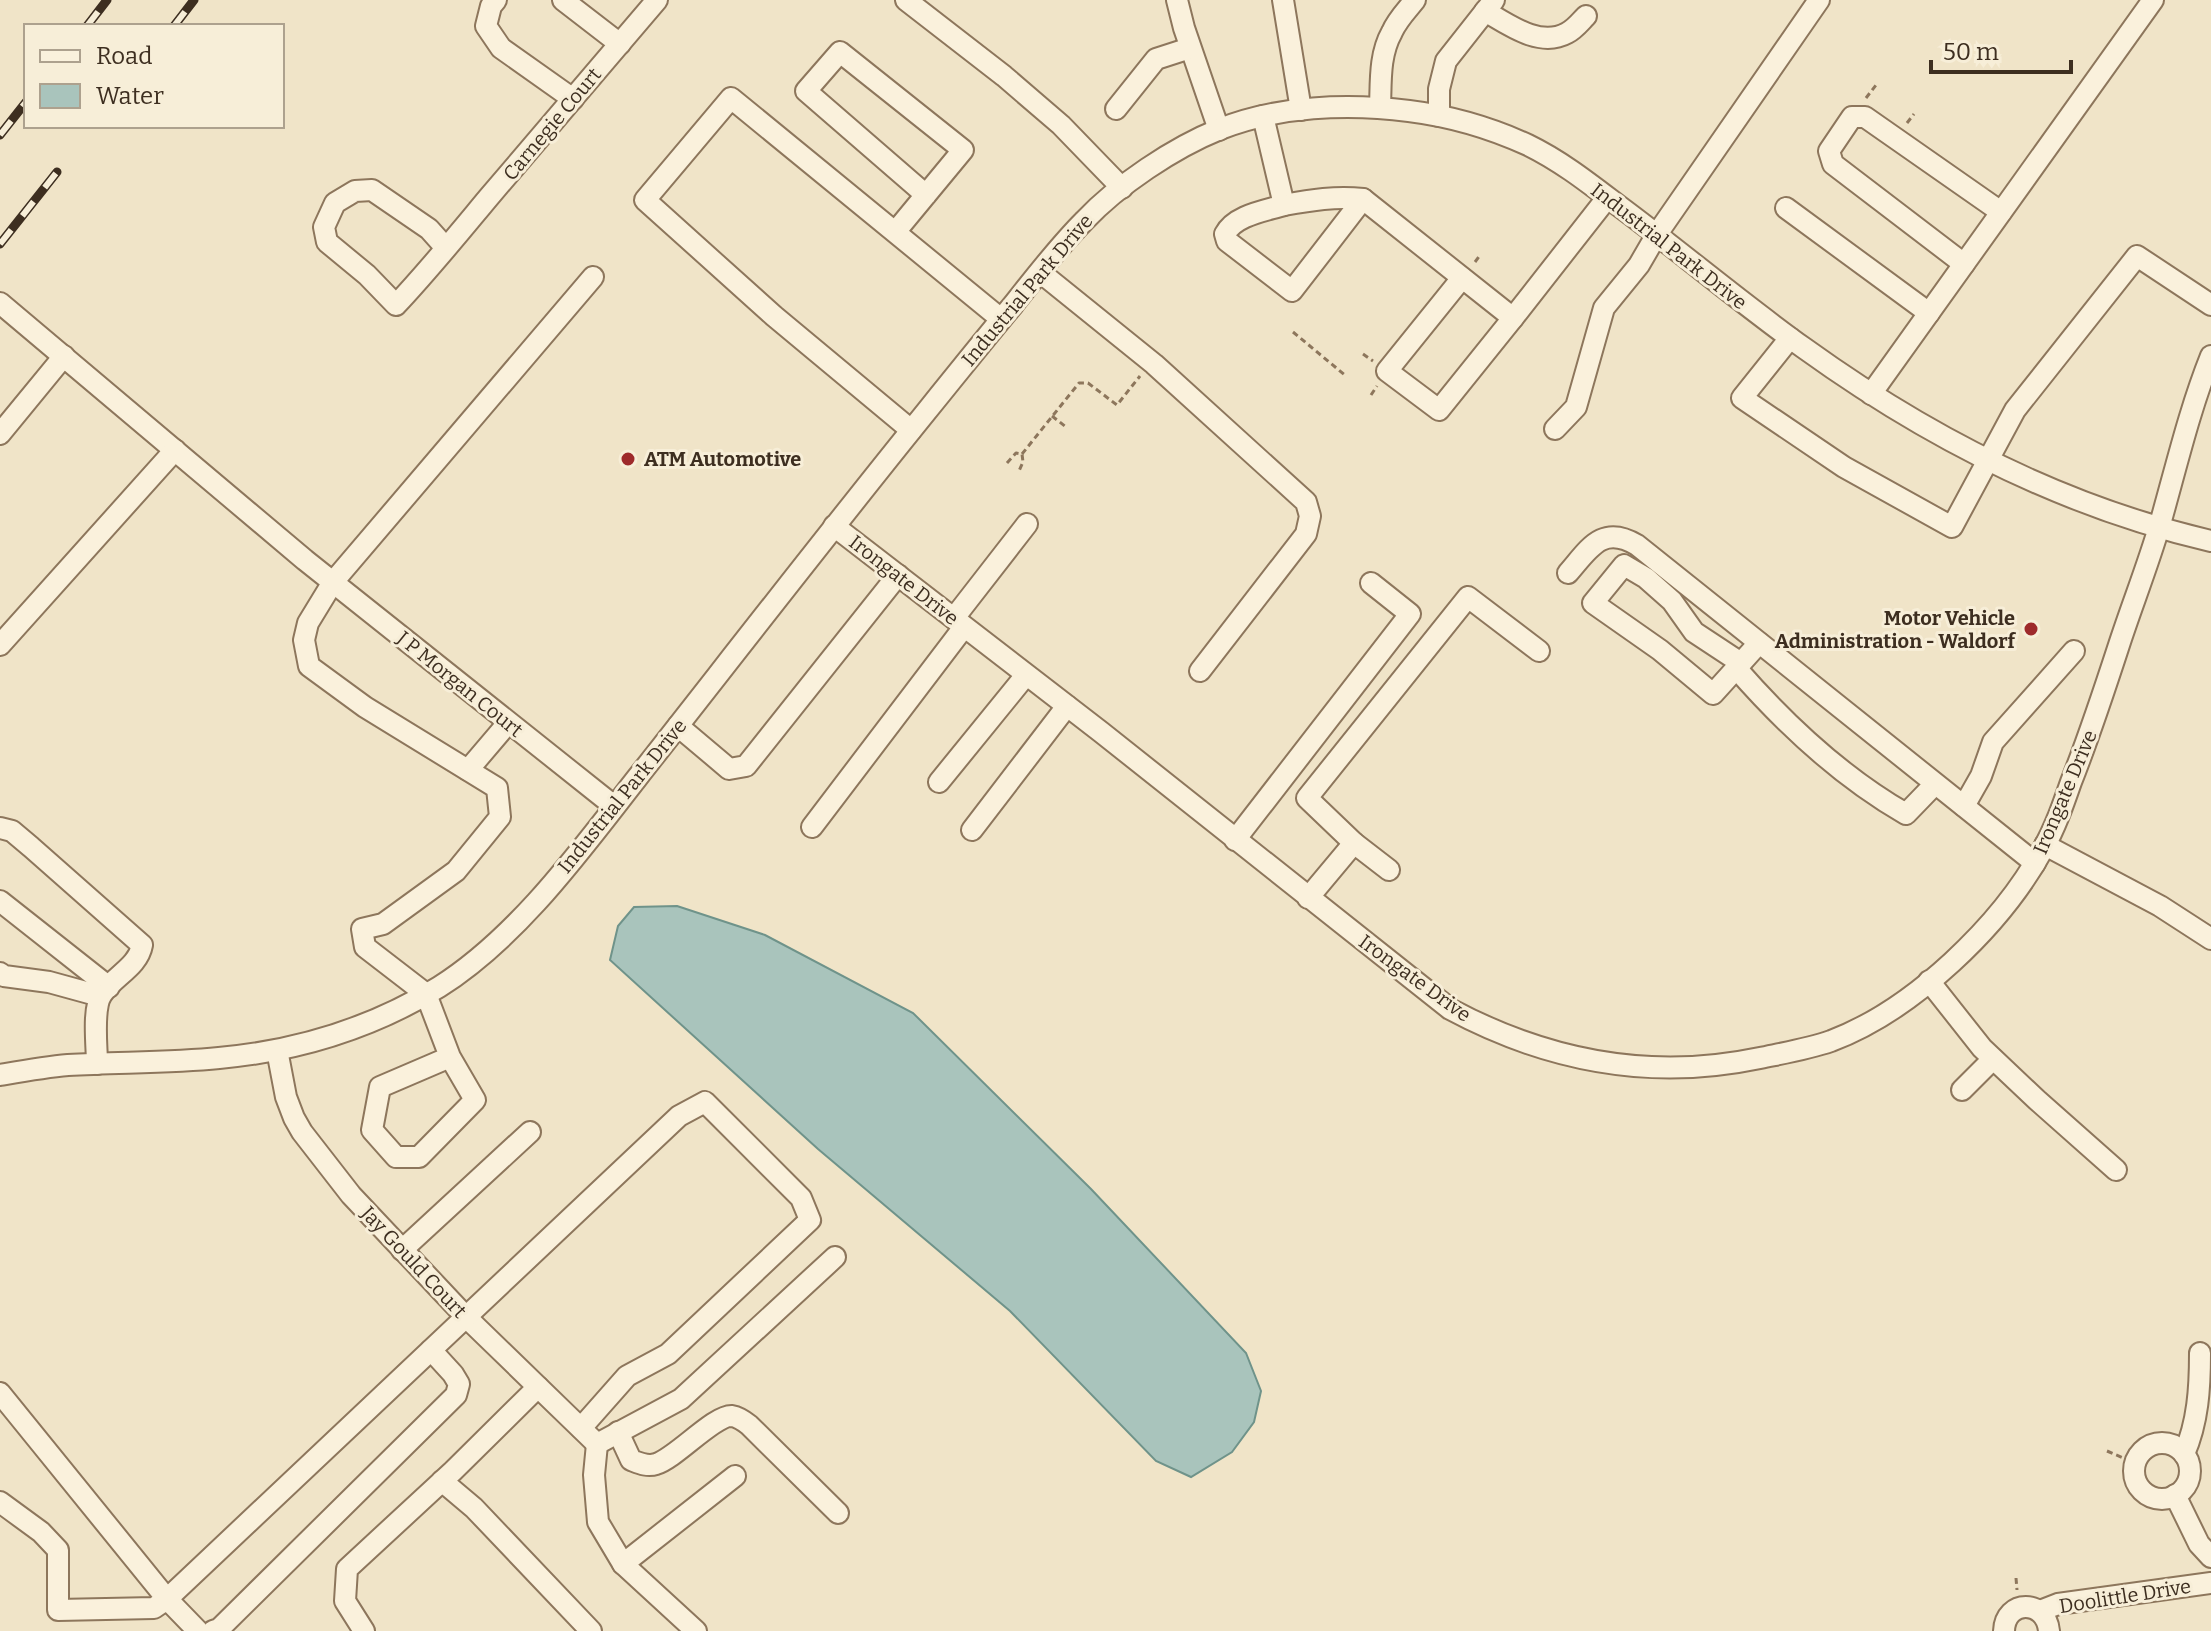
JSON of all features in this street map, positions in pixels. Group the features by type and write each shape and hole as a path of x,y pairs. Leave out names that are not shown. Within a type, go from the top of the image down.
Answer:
{"street":[{"path":"496,0 491,6 486,26 501,48 573,99"},
{"path":"563,0 620,44"},
{"name":"Carnegie Court","path":"446,248 429,229 372,190 355,191 335,203 324,227 327,242 367,275 396,305 446,248 657,0"},
{"path":"906,0 1061,125 1122,188"},
{"path":"1177,0 1219,130"},
{"path":"1283,0 1301,110"},
{"path":"1380,108 1385,45 1415,0"},
{"path":"1555,429 1576,407 1604,308 1639,265 1657,234 1819,0"},
{"path":"1871,394 2153,0"},
{"path":"1439,116 1439,89 1446,61 1490,6 1526,33 1548,39 1571,31 1586,16"},
{"path":"1116,109 1156,59 1190,48"},
{"path":"896,231 926,195 963,150 840,52 806,91 926,195"},
{"path":"911,430 774,316 645,200 731,98 1001,319"},
{"name":"Industrial Park Drive","path":"0,1075 67,1065 226,1058 277,1050 353,1029 442,985 511,928 574,858 834,526 1087,217 1151,167 1219,130 1263,116 1326,108 1419,112 1493,131 1528,145 1561,164 1790,338 1895,410 2046,487 2158,529 2211,541"},
{"path":"1263,116 1284,205"},
{"path":"1964,264 1833,164 1829,151 1852,117 1865,117 2001,212"},
{"path":"1466,273 1387,371 1439,410 1607,198"},
{"path":"1363,199 1292,291 1227,241 1225,234 1228,228 1248,216 1284,205 1315,199 1363,199 1466,273 1513,318"},
{"path":"1786,208 1929,313"},
{"path":"1790,338 1742,398 1844,467 1952,527 2015,410 2137,256 2211,305"},
{"path":"1040,272 1154,364 1306,502 1310,516 1306,534 1200,671"},
{"path":"450,1057 380,1087 372,1130 396,1157 419,1157 475,1100 450,1057 426,994 365,947 362,929 383,924 456,871 500,817 497,788 365,707 309,666 304,640 308,623 333,582 593,277"},
{"name":"J P Morgan Court","path":"0,303 305,560 614,806"},
{"path":"0,434 64,356"},
{"name":"Irongate Drive","path":"834,526 1450,1009 1509,1038 1566,1056 1608,1064 1691,1068 1741,1062 1830,1041 1884,1014 1929,981 1972,943 2026,878 2058,817 2094,724 2211,356"},
{"path":"0,645 175,450"},
{"path":"812,827 1027,524"},
{"path":"1568,573 1591,546 1604,537 1625,538 1964,806 2040,854 2160,906 2211,939"},
{"path":"1759,643 1739,666 1713,694 1660,650 1593,603 1624,565 1646,578 1672,601 1694,632 1739,666 1761,696 1838,767 1886,803 1906,814 1935,784"},
{"path":"678,726 729,769 746,766 898,575"},
{"path":"1235,840 1410,614 1371,583"},
{"path":"1389,870 1354,843 1307,798 1468,597 1539,651"},
{"path":"1964,806 1981,776 1993,742 2074,651"},
{"path":"939,782 1026,675"},
{"path":"972,830 1067,706"},
{"path":"468,770 508,723"},
{"path":"0,828 12,831 142,945 140,955 105,991 97,1018 97,1064"},
{"path":"1308,898 1354,843"},
{"path":"0,901 105,991"},
{"path":"0,973 105,991"},
{"path":"1929,981 1993,1059 2116,1170"},
{"name":"Jay Gould Court","path":"277,1050 286,1097 302,1132 351,1195 466,1317 597,1444"},
{"path":"1962,1090 1993,1059"},
{"path":"0,1502 41,1532 58,1550 58,1610 154,1608 679,1116 705,1102 801,1198 810,1220 668,1354 627,1376 581,1428"},
{"path":"402,1250 530,1132"},
{"path":"696,1631 623,1564 598,1522 594,1475 597,1444 681,1399 835,1257"},
{"path":"213,1631 219,1629 456,1395 459,1384 431,1350"},
{"path":"2184,1454 2194,1432 2200,1353"},
{"path":"364,1631 345,1601 347,1569 538,1387"},
{"path":"0,1393 167,1599 198,1631"},
{"path":"618,1432 631,1460 655,1465 720,1419 729,1416 740,1419 838,1513"},
{"path":"2161,1443 2178,1448 2189,1463 2188,1482 2175,1495 2157,1498 2141,1490 2136,1482 2135,1463 2144,1449 2161,1443"},
{"path":"623,1564 735,1476"},
{"path":"442,1481 474,1508 591,1631"},
{"path":"2175,1495 2199,1544 2211,1557"},
{"name":"Doolittle Drive","path":"2004,1631 2007,1618 2018,1608 2040,1611 2058,1604 2211,1583"},
{"name":"Doolittle Drive","path":"2040,1611 2049,1631"}],"path":[{"path":"1466,273 1481,254"},
{"path":"1293,332 1346,376"},
{"path":"1019,471 1022,454 1079,383 1088,383 1117,405 1142,373"},
{"path":"1052,416 1066,427"},
{"path":"1007,463 1016,453 1022,454"},
{"path":"2107,1451 2135,1463"}],"water":[{"path":"677,906 765,935 913,1013 1091,1189 1246,1353 1261,1391 1254,1422 1232,1452 1191,1477 1156,1461 1010,1311 818,1149 610,960 618,926 634,907"}],"railway":[{"path":"89,24 107,0"},
{"path":"176,24 194,0"},
{"path":"0,135 24,105"},
{"path":"0,244 57,172"}],"place":[{"name":"ATM Automotive","path":"628,459"},
{"name":"Motor Vehicle Administration - Waldorf","path":"2031,629"}]}
